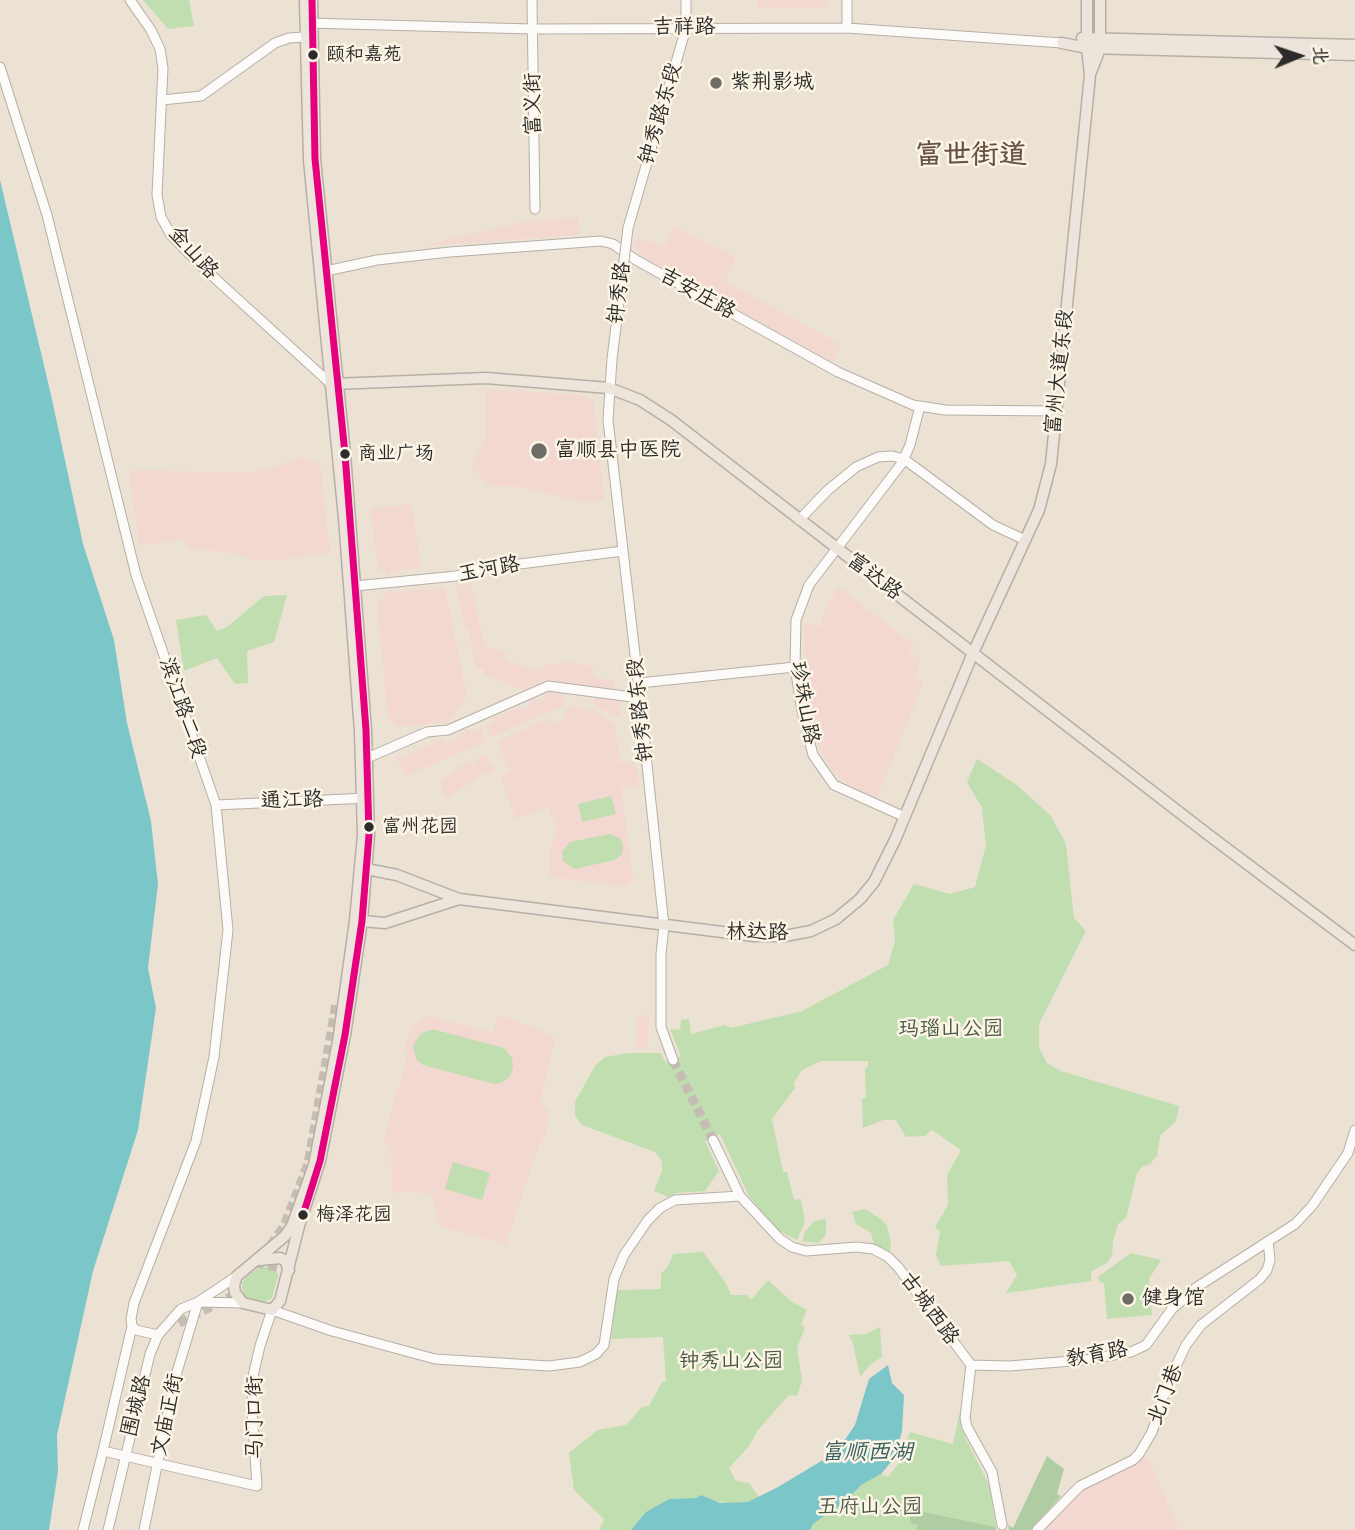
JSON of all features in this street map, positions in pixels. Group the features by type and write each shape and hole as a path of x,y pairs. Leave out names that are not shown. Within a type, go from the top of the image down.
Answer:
{"main road":[{"path":"305,0 365,799"},
{"path":"312,0 305,37 309,160 355,586 367,758 365,799 364,868 362,921 345,1035 320,1161 280,1301 272,1310 243,1303 235,1293 237,1276 285,1236 292,1226 314,1165 338,1042 364,868"},
{"path":"1087,0 1090,75"},
{"path":"1090,75 1100,43 1100,0"},
{"name":"吉祥路","path":"1062,43 1355,45"},
{"name":"吉祥路","path":"1100,43 1355,55"},
{"name":"富州大道东段","path":"973,653 1039,510 1051,464 1090,75"},
{"name":"富达路","path":"334,384 486,378 609,388 640,400 1355,945"},
{"name":"林达路","path":"459,899 754,936 785,936 811,931 836,919 860,899 874,881 905,817 973,653"},
{"path":"364,868 397,875 459,899"},
{"path":"362,921 385,923 459,899"},
{"path":"255,1261 280,1258 285,1260 289,1270"}],"street":[{"name":"金山路","path":"130,0 151,30 160,49 163,68 157,195 161,217 171,235 198,263 334,384"},
{"name":"富义街","path":"532,0 535,209"},
{"name":"钟秀路东段","path":"628,228 686,28 686,0"},
{"path":"847,0 847,28"},
{"name":"吉祥路","path":"308,23 533,29 847,28 1062,43"},
{"path":"162,100 201,96 275,43 289,38 305,37"},
{"name":"滨江路二段","path":"0,67 47,215 136,575 216,804 228,930 214,1057 196,1142 134,1303 132,1326 83,1530"},
{"name":"钟秀路","path":"612,359 628,228"},
{"name":"吉安庄路","path":"326,271 377,260 450,252 601,241 613,244 636,260 838,372 920,406 945,410 1056,411"},
{"name":"钟秀路东段","path":"612,359 608,420 664,926 661,1027 673,1060"},
{"path":"904,459 920,406"},
{"path":"799,520 828,490 856,467 878,457 904,459 993,524 1026,540"},
{"name":"珍珠山路","path":"904,459 809,585 796,620 795,667 813,755 834,785 905,817"},
{"name":"玉河路","path":"355,586 456,576 481,569 623,551"},
{"path":"639,683 795,667"},
{"path":"367,758 427,732 448,730 548,686 640,698"},
{"name":"通江路","path":"216,804 365,799"},
{"name":"教育路","path":"971,1365 1052,1363 1132,1352 1146,1345 1172,1309 1197,1287 1295,1224 1312,1206 1348,1153 1355,1130"},
{"name":"古城西路","path":"713,1140 740,1196 780,1239 792,1247 806,1251 857,1247 888,1257 971,1365"},
{"path":"272,1310 332,1331 435,1359 549,1366 580,1362 596,1354 604,1345 614,1279 624,1255 648,1220 660,1208 675,1200 740,1196"},
{"name":"北门巷","path":"1037,1530 1080,1486 1133,1460 1139,1454 1152,1432 1167,1385 1186,1345 1201,1325 1260,1279 1270,1260 1268,1241"},
{"name":"围城路","path":"108,1530 150,1354 158,1335 181,1309 198,1302 237,1276"},
{"path":"198,1302 243,1303"},
{"name":"文庙正街","path":"144,1530 174,1382 198,1302"},
{"name":"马门口街","path":"158,1462 257,1486 252,1411 254,1376 260,1346 272,1310"},
{"path":"132,1326 136,1330 158,1335"},
{"path":"971,1365 965,1418 967,1427 992,1472 1002,1525"},
{"path":"103,1451 158,1462"}],"shaded area":[{"path":"757,0 828,0 822,8 757,8"},
{"path":"578,218 580,235 422,246 522,222"},
{"path":"674,227 736,257 725,281 841,345 833,362 649,261 634,246 637,238 665,246"},
{"name":"富顺县中医院","path":"485,389 583,395 593,401 604,500 583,502 515,486 490,487 471,467 487,434"},
{"name":"商业广场","path":"301,458 320,463 330,553 277,560 251,560 238,554 190,548 181,540 139,545 129,471 244,473 265,470"},
{"path":"412,504 421,568 389,572 391,592 445,588 467,696 449,722 398,727 388,718 377,604 387,592 386,572 378,569 370,508"},
{"path":"470,583 485,646 505,653 506,660 534,670 551,663 560,664 560,661 593,666 593,677 614,682 614,690 551,681 550,678 531,686 537,703 555,689 560,690 566,705 491,737 486,725 494,722 493,718 522,706 524,709 530,706 523,690 483,674 485,670 476,667 456,586"},
{"path":"839,587 914,644 909,651 921,660 914,677 924,681 877,798 848,785 832,770 819,749 806,682 804,622 820,627 828,603"},
{"path":"595,695 618,698 620,716 613,717 594,704"},
{"path":"575,706 587,711 594,709 615,725 620,763 635,762 640,785 621,788 633,880 625,887 549,877 552,840 555,840 556,827 548,807 516,819 500,777 510,771 497,741 545,720 561,724 567,709"},
{"path":"481,728 486,741 405,776 396,757 402,757 443,739 445,743 462,736 461,732 468,729 470,732"},
{"path":"486,754 496,769 488,774 486,771 446,799 441,791 444,788 439,781 470,760 475,767 478,765 475,761"},
{"path":"428,1015 493,1033 497,1017 501,1016 555,1038 540,1103 548,1111 547,1133 538,1147 506,1244 441,1227 431,1194 409,1191 392,1193 391,1146 383,1143 397,1088 400,1088 408,1053 404,1051 409,1034 412,1026"},
{"path":"637,1015 649,1015 648,1048 636,1048"},
{"path":"1144,1455 1151,1464 1179,1530 1043,1530 1081,1491 1129,1467"}],"green space":[{"path":"143,0 189,0 194,26 168,29"},
{"path":"287,595 274,642 247,651 248,683 235,684 217,658 184,671 176,620 206,615 217,631 227,627 264,596"},
{"name":"玛瑙山公园","path":"977,759 1017,785 1051,816 1066,844 1074,918 1086,931 1039,1024 1039,1048 1047,1063 1061,1071 1179,1106 1176,1121 1160,1136 1157,1156 1137,1173 1126,1218 1118,1224 1108,1262 1091,1272 1091,1281 1006,1293 1017,1275 1009,1261 941,1266 936,1255 940,1231 935,1227 948,1205 947,1175 961,1150 932,1130 925,1136 906,1137 896,1120 883,1120 863,1128 862,1099 866,1098 865,1069 868,1061 821,1061 802,1070 794,1083 795,1088 772,1119 783,1172 787,1172 794,1200 801,1199 805,1222 797,1240 776,1229 749,1196 720,1134 705,1141 719,1171 705,1191 677,1193 668,1197 654,1191 662,1171 662,1161 655,1152 582,1125 575,1115 575,1102 595,1066 605,1057 629,1053 661,1053 666,1063 681,1056 670,1029 680,1030 681,1020 689,1019 691,1034 725,1025 731,1028 802,1011 888,965 895,941 893,920 914,884 950,894 975,887 986,845 982,808 967,782"},
{"path":"611,796 616,814 582,822 578,804"},
{"path":"610,834 620,838 623,845 622,854 615,860 574,869 563,861 562,852 570,842"},
{"path":"432,1029 504,1048 512,1058 510,1076 503,1082 494,1084 423,1065 416,1059 413,1046 420,1034"},
{"path":"453,1162 490,1173 482,1200 445,1189"},
{"path":"865,1209 887,1226 890,1253 874,1245 871,1233 856,1224 852,1212"},
{"path":"826,1219 826,1234 819,1243 802,1241 814,1221"},
{"name":"钟秀山公园","path":"703,1252 726,1283 731,1295 746,1295 752,1299 768,1280 792,1302 807,1310 801,1324 805,1328 797,1348 802,1381 797,1396 789,1395 729,1468 736,1481 749,1483 759,1497 748,1502 729,1503 711,1501 701,1495 696,1498 669,1499 646,1512 631,1530 599,1530 604,1519 574,1490 569,1453 598,1430 626,1425 642,1407 649,1406 662,1382 666,1382 663,1337 611,1339 617,1290 661,1289 661,1274 673,1254"},
{"path":"1131,1253 1161,1260 1149,1279 1152,1315 1107,1319 1104,1283 1099,1282 1098,1277"},
{"name":"梅泽花园","path":"271,1266 278,1276 272,1298 261,1304 246,1298 242,1283 248,1275 258,1268"},
{"path":"880,1327 882,1357 870,1365 860,1377 849,1335 866,1334"},
{"name":"五府山公园","path":"960,1412 961,1426 967,1441 990,1487 996,1527 960,1521 918,1524 916,1530 810,1530 813,1524 847,1500 861,1485 881,1474 888,1477 898,1464 910,1432 953,1444"},
{"path":"1047,1456 1064,1469 1057,1494 1061,1496 1031,1530 1009,1530 1008,1525 1013,1528"},
{"path":"908,1509 996,1527 996,1530 916,1530 918,1525 911,1523"}],"water":[{"path":"0,180 83,544 114,640 127,723 151,821 158,884 148,968 156,1008 138,1130 93,1271 57,1435 58,1471 49,1530 0,1530"},
{"name":"富顺西湖","path":"888,1365 892,1383 904,1395 902,1432 892,1461 881,1474 861,1485 847,1500 813,1524 810,1530 631,1530 646,1512 669,1499 696,1498 701,1495 720,1503 748,1502 828,1457 840,1447 855,1425 869,1379"}],"tunnel":[{"path":"270,1246 284,1226 308,1164 336,1004 349,1006"},
{"path":"673,1060 713,1140"},
{"path":"256,1265 258,1263 284,1269"},
{"path":"179,1323 238,1293"}],"transit line":[{"path":"303,1215 320,1161 345,1035 362,921 369,835 366,730 345,454 315,159 312,0"}],"place":[{"name":"颐和嘉苑","path":"313,55"},
{"name":"紫荆影城","path":"716,83"},
{"name":"富顺县中医院","path":"539,451"},
{"name":"商业广场","path":"345,454"},
{"name":"富州花园","path":"369,827"},
{"name":"梅泽花园","path":"303,1215"},
{"name":"健身馆","path":"1128,1299"}],"district":[{"name":"富世街道","path":"971,156"}]}
